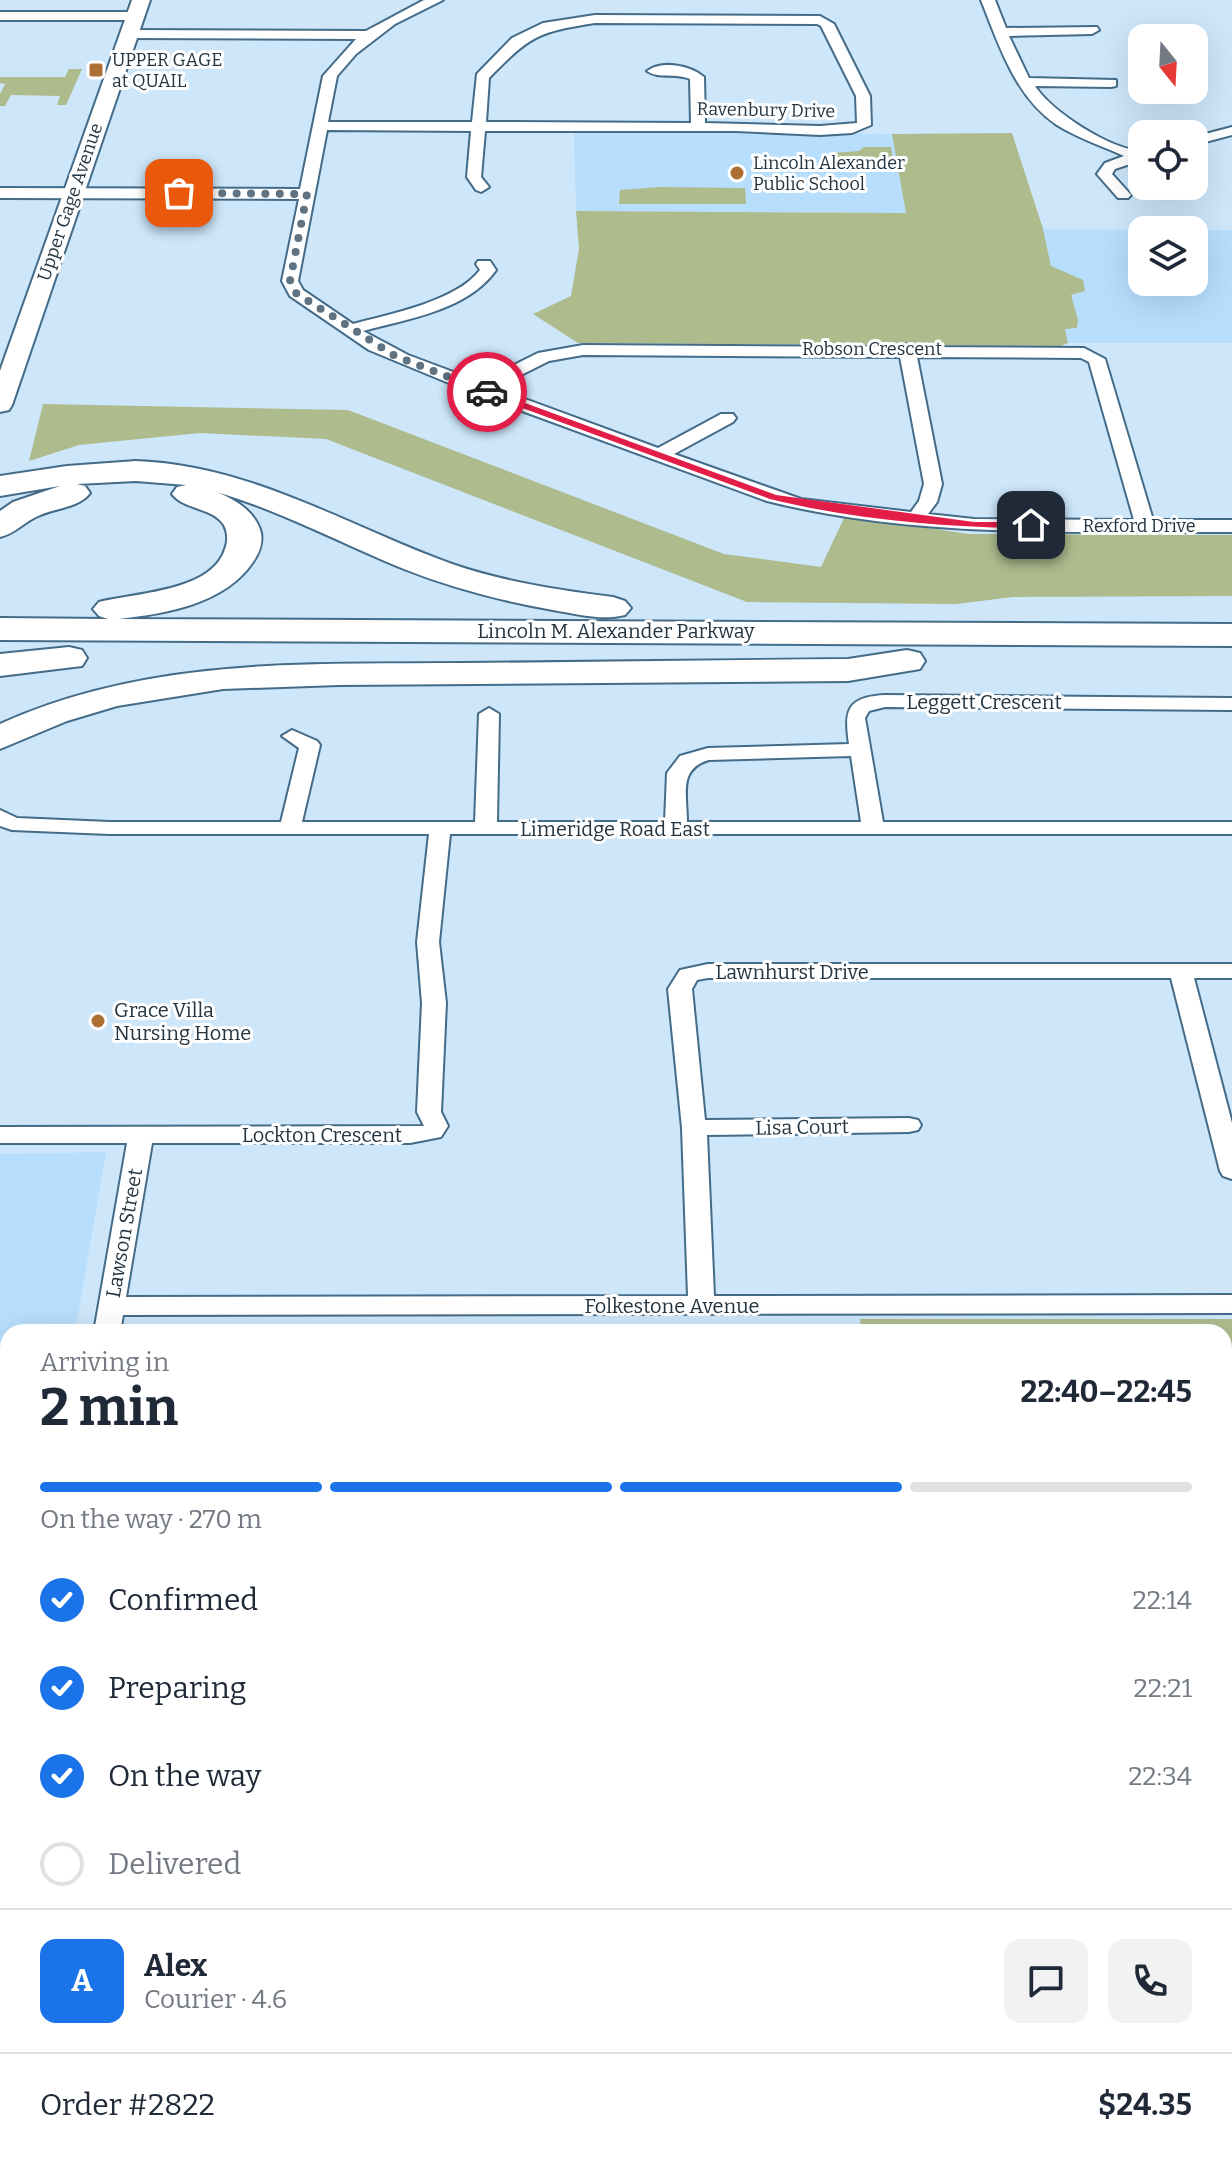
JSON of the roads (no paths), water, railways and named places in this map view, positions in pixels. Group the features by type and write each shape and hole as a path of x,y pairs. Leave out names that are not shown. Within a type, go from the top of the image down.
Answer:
{"highway":[{"path":"0,464 26,473 57,476"},
{"path":"0,486 57,476 128,471 178,474 208,480 282,505 419,564 513,593 637,611 785,622 866,632"},
{"path":"0,527 25,509 54,498 89,490 126,487 179,491 212,501 235,516 245,533 244,548 233,567 192,593 120,609 0,617"},
{"name":"Lincoln M. Alexander Parkway","path":"0,629 1232,635"},
{"name":"Lincoln M. Alexander Parkway","path":"0,658 1232,663"},
{"path":"0,665 69,658"},
{"path":"0,738 75,705 117,692 238,676 848,670 907,661"}],"main road":[{"name":"Upper Gage Avenue","path":"0,405 135,17"}],"street":[{"name":"Rexford Drive","path":"436,0 401,12 371,35 330,76 290,281 296,293 402,359 773,497 974,525 1232,526"},
{"path":"687,0 688,19"},
{"path":"988,0 1025,82 1043,107 1068,125 1128,150"},
{"path":"0,16 135,17 371,35"},
{"name":"Ravenbury Drive","path":"322,126 843,129 857,128 866,121 863,96 827,24 820,20 595,19 548,26 524,36 482,77 478,126"},
{"path":"1001,32 1092,30"},
{"path":"654,71 682,70 692,72 697,77 698,127"},
{"path":"1025,82 1111,83"},
{"path":"478,126 474,177 481,187"},
{"path":"1208,137 1232,131"},
{"path":"1123,195 1104,174 1110,166 1128,159"},
{"path":"0,193 307,194"},
{"path":"351,329 408,315 446,300 482,280 488,270 484,264"},
{"path":"907,349 933,484 928,502 916,518"},
{"name":"Robson Crescent","path":"479,389 544,357 583,350 1070,350 1095,356 1145,525"},
{"path":"659,455 727,418"},
{"name":"Leggett Crescent","path":"873,828 856,712 863,706 880,701 1232,704"},
{"path":"486,828 489,714"},
{"path":"290,828 310,745 292,736"},
{"path":"676,829 677,773 691,758 708,754 861,750"},
{"name":"Limeridge Road East","path":"0,816 12,824 290,828 1232,828"},
{"name":"Lockton Crescent","path":"0,1135 410,1135 432,1132 436,1126 429,1112 434,1003 428,942 440,828"},
{"name":"Lawnhurst Drive","path":"701,1306 694,1128 680,989 688,975 708,971 1232,971"},
{"path":"1181,971 1227,1126 1232,1171"},
{"name":"Lisa Court","path":"694,1128 909,1125"},
{"name":"Lawson Street","path":"109,1319 141,1135"},
{"name":"Folkestone Avenue","path":"109,1319 701,1306 1232,1304"}],"place":[{"name":"UPPER GAGE at QUAIL","path":"96,70"},
{"name":"Lincoln Alexander Public School","path":"737,173"},
{"name":"Grace Villa Nursing Home","path":"98,1021"}]}
